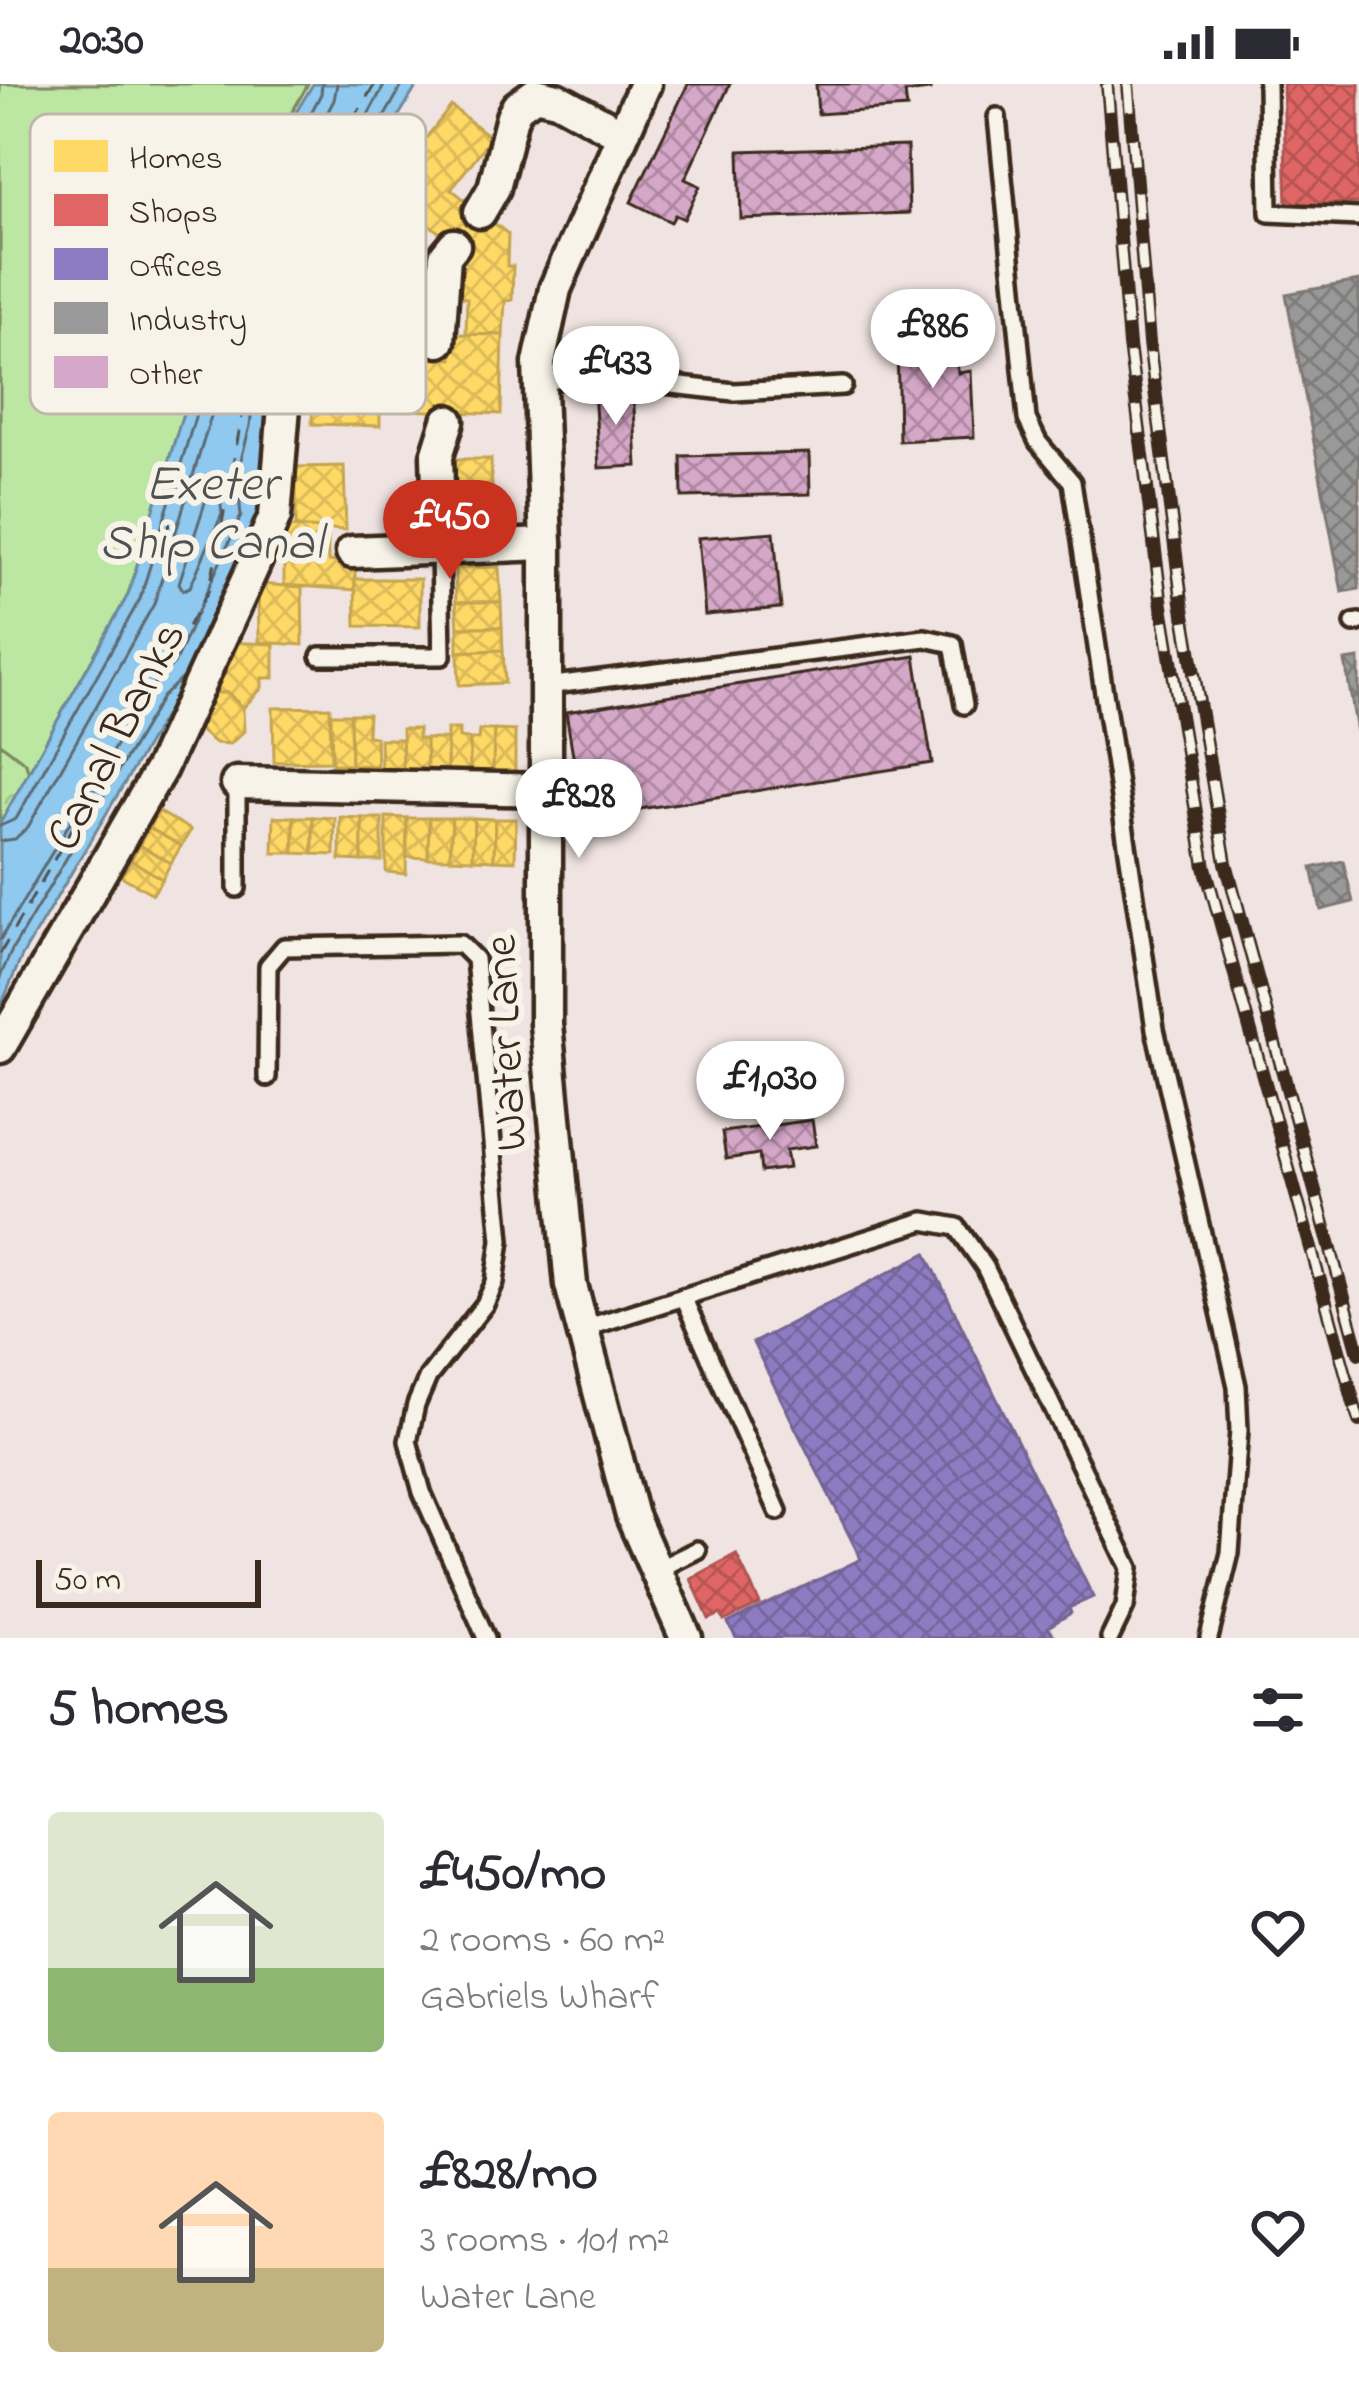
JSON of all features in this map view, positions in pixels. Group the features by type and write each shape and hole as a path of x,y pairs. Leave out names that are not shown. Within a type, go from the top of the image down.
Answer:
{"street":[{"name":"Water Lane","path":"645,84 555,289 539,364 546,544 546,1024 571,1285 632,1516 686,1638"},
{"path":"480,212 497,177 512,117 535,89 621,134"},
{"path":"439,341 445,256 454,244"},
{"name":"Canal Banks","path":"0,1047 161,768 253,567 275,516 283,414"},
{"path":"440,549 437,457 448,421"},
{"path":"352,552 546,544"},
{"path":"237,783 546,790"}],"lane":[{"path":"1267,84 1269,213 1359,217"},
{"path":"997,117 1027,419 1038,442 1072,482 1155,1030 1237,1386 1239,1430 1230,1553 1209,1638"},
{"path":"540,381 602,377 734,392 843,386"},
{"path":"320,656 442,656 440,549"},
{"path":"546,686 925,638 953,644 964,705"},
{"path":"237,783 237,888"},
{"path":"267,1077 268,966 284,946 460,944 475,959 501,1240 495,1282 485,1304 428,1377 408,1442 422,1492 486,1638"},
{"path":"582,1329 924,1221 957,1227 985,1267 1130,1568 1125,1607 1110,1638"},
{"path":"683,1297 778,1511"},
{"path":"656,1570 697,1550"}],"green space":[{"path":"0,84 308,84 291,114 30,114 30,414 183,414 128,595 0,823"},
{"path":"0,743 26,763 32,786 0,870"}],"water":[{"name":"Exeter Ship Canal","path":"313,84 418,84 400,114 295,114"},
{"name":"Exeter Ship Canal","path":"183,414 278,414 269,519 196,681 172,703 22,956 0,1008 0,823 128,595"}],"building: Homes":[{"path":"451,106 491,138 451,189 508,234 512,300 505,301 503,335 466,334 467,298 458,297 460,249 426,222 426,138"},
{"path":"453,334 503,335 501,414 426,411 426,358 452,359"},
{"path":"312,414 380,414 380,426 312,424"},
{"path":"451,459 491,459 492,489 452,489"},
{"path":"344,466 346,530 296,528 296,467"},
{"path":"452,489 492,489 493,519 452,519"},
{"path":"284,527 328,529 328,561 355,563 355,590 284,585"},
{"path":"499,567 501,602 456,602 455,568"},
{"path":"355,579 420,579 420,627 356,626"},
{"path":"258,584 302,587 303,645 259,642"},
{"path":"456,602 501,602 502,627 458,627"},
{"path":"458,627 502,627 503,650 458,652"},
{"path":"221,642 274,644 274,678 262,678 262,688 243,708 228,693 216,693"},
{"path":"503,650 505,683 459,685 458,652"},
{"path":"209,693 228,693 243,708 244,731 230,744 215,743 199,730 198,711"},
{"path":"330,707 331,761 274,762 273,708"},
{"path":"331,714 350,714 351,765 332,764"},
{"path":"350,714 368,714 367,736 376,737 377,766 351,765"},
{"path":"402,729 418,729 418,739 426,739 427,771 403,771"},
{"path":"447,729 459,729 459,738 470,739 470,772 447,772"},
{"path":"479,730 494,730 493,772 470,772 470,739 478,739"},
{"path":"494,730 515,731 515,772 493,772"},
{"path":"380,739 402,739 403,771 381,770"},
{"path":"426,739 447,739 447,772 427,771"},
{"path":"158,811 191,830 181,846 149,828"},
{"path":"274,817 294,817 294,853 273,853"},
{"path":"294,817 313,817 313,854 294,853"},
{"path":"313,817 335,818 334,855 313,854"},
{"path":"340,817 362,818 362,861 340,860"},
{"path":"386,817 407,818 406,874 386,872"},
{"path":"362,818 382,818 382,861 362,861"},
{"path":"407,818 429,818 428,858 407,857"},
{"path":"429,818 452,818 450,858 428,858"},
{"path":"452,818 474,818 473,859 450,858"},
{"path":"474,818 495,819 494,860 473,859"},
{"path":"495,819 516,819 515,861 494,860"},
{"path":"149,828 181,846 171,863 139,845"},
{"path":"139,845 171,863 162,879 131,860"},
{"path":"131,860 162,879 153,894 121,876"}],"building: Shops":[{"path":"1283,84 1359,84 1359,203 1287,205"},
{"path":"736,1554 760,1604 724,1621 721,1614 709,1619 691,1579"}],"building: Offices":[{"path":"926,1253 1093,1597 1069,1608 1071,1613 1048,1627 1056,1638 736,1638 728,1623 861,1559 753,1343"}],"building: Industry":[{"path":"1359,281 1359,589 1342,592 1286,294"},
{"path":"1359,659 1359,731 1357,732 1345,661"},
{"path":"1343,861 1353,902 1321,910 1312,868"}],"building: Other":[{"path":"688,84 730,84 685,179 700,186 684,219 675,215 671,222 631,202"},
{"path":"816,84 930,84 930,90 905,93 907,108 818,114"},
{"path":"907,146 909,213 741,219 739,151"},
{"path":"956,338 958,373 971,371 974,437 899,441 897,339"},
{"path":"633,388 637,466 599,468 594,391"},
{"path":"809,453 810,494 682,497 681,456"},
{"path":"774,532 781,608 705,615 698,538"},
{"path":"915,656 932,763 583,818 566,712"},
{"path":"812,1120 816,1146 786,1150 789,1168 761,1172 759,1154 726,1159 722,1132"}],"ferry route":[{"path":"356,114 375,84"},
{"path":"0,954 210,588 242,414"}],"railway":[{"path":"1107,84 1129,345 1162,606 1205,867 1359,1421"},
{"path":"1128,84 1149,343 1182,602 1226,863 1359,1353"}]}
